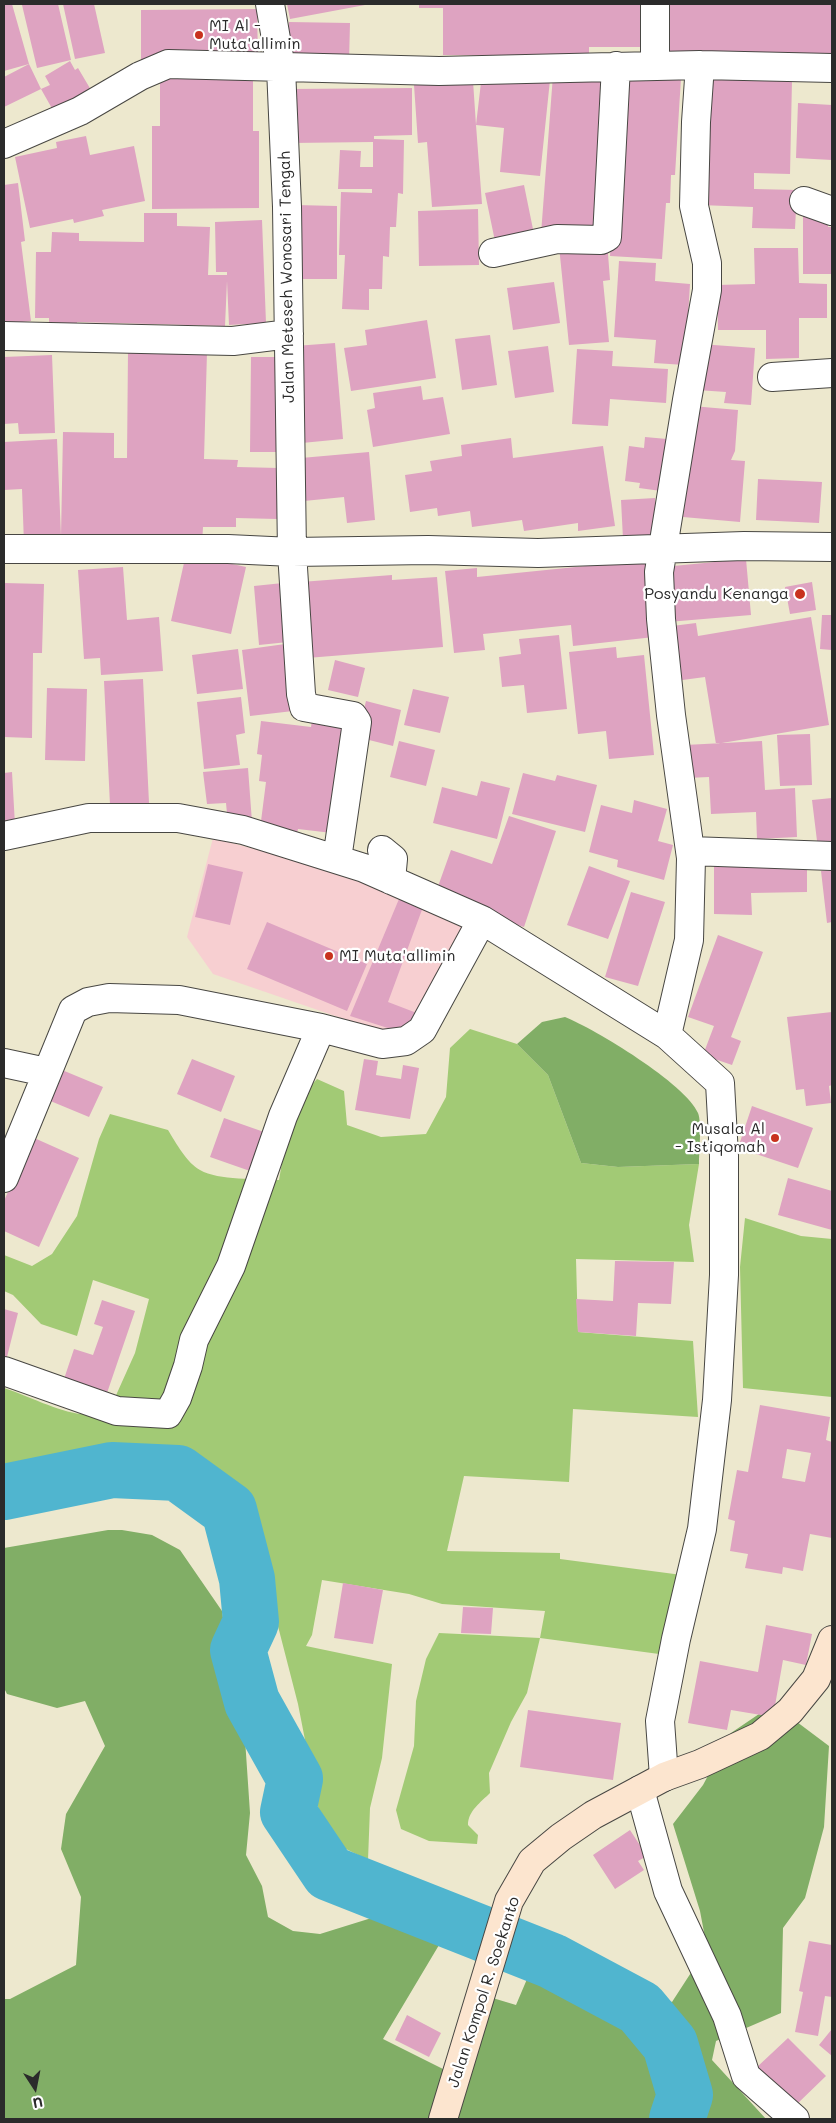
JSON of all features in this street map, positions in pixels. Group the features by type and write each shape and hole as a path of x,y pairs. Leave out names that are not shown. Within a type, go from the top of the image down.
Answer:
{"main road":[{"name":"Jalan Kompol R. Soekanto","path":"444,2119 509,1901 532,1861 561,1836 593,1815 664,1777 700,1764 760,1736 824,1681 832,1640"}],"street":[{"name":"Jalan Meteseh Wonosari Tengah","path":"270,4 281,68 287,207 292,552 302,704 309,709 353,716 357,722 337,859"},
{"path":"655,66 656,4"},
{"path":"4,144 80,111 140,76 168,64 439,72 700,65 832,68"},
{"path":"666,1036 689,940 690,851 671,715 661,620 659,572 707,290 707,263 694,206 696,122 700,65"},
{"path":"494,253 557,240 602,240 607,237 616,66"},
{"path":"804,201 832,211"},
{"path":"4,336 233,341 288,334"},
{"path":"772,377 832,373"},
{"path":"4,549 228,549 292,552 428,550 538,553 744,546 832,547"},
{"path":"4,836 89,818 178,818 243,830 337,859 391,880 482,920 666,1036 720,1083 724,1156 724,1275 717,1400 702,1528 676,1639 660,1721 664,1777"},
{"path":"382,850 393,859 391,880"},
{"path":"690,851 832,856"},
{"path":"4,1178 73,1010 88,1002 109,998 179,1000 321,1028 382,1044 406,1041 422,1030 482,920"},
{"path":"4,1371 117,1411 168,1414 177,1398 188,1366 194,1340 231,1266 283,1116 321,1028"},
{"path":"4,1063 46,1072"},
{"path":"640,1790 668,1891 727,2016 746,2076 795,2119"}],"shaded area":[{"name":"MI Muta'allimin","path":"213,838 372,880 473,928 424,1021 388,1039 344,1019 213,974 187,937"}],"green space":[{"path":"565,1017 597,1033 659,1073 690,1101 699,1118 699,1164 618,1167 581,1163 548,1075 517,1044 542,1022"},
{"path":"470,1029 517,1044 548,1075 581,1163 618,1167 699,1164 689,1225 694,1262 576,1259 578,1332 693,1341 698,1417 573,1409 569,1482 464,1476 447,1551 560,1553 560,1559 682,1575 659,1654 540,1638 545,1611 442,1604 409,1594 322,1580 312,1635 306,1646 392,1664 382,1758 370,1808 368,1860 342,1847 323,1832 298,1704 271,1599 229,1487 207,1473 125,1443 4,1469 4,1388 72,1413 85,1414 113,1402 135,1353 149,1299 93,1280 77,1336 41,1324 13,1295 4,1291 4,1255 32,1266 52,1254 77,1216 99,1139 110,1114 168,1130 191,1163 208,1174 279,1180 290,1116 302,1096 317,1079 344,1091 347,1125 381,1137 426,1134 446,1097 450,1048"},
{"path":"745,1218 801,1236 832,1239 832,1397 743,1388 740,1267"},
{"path":"108,1530 122,1530 152,1535 180,1550 222,1611 233,1685 244,1724 250,1813 246,1855 262,1886 268,1917 293,1931 320,1934 394,1911 442,1940 383,2039 445,2070 486,1996 516,2005 547,1932 608,1971 672,2002 707,1948 700,1911 673,1824 703,1785 731,1733 759,1714 797,1722 829,1746 824,1827 805,1898 783,1928 781,2013 716,2041 712,2060 766,2119 4,2119 4,1999 10,1999 76,1965 81,1897 61,1849 66,1814 105,1746 85,1701 57,1708 7,1694 4,1688 4,1548"},
{"path":"439,1633 540,1638 527,1693 511,1722 489,1773 490,1793 470,1815 468,1825 478,1835 477,1844 429,1841 401,1829 396,1810 414,1746 416,1701 426,1659"}],"building":[{"path":"4,4 12,4 29,64 4,71"},
{"path":"58,4 71,60 37,68 22,5"},
{"path":"63,4 94,4 105,53 75,59"},
{"path":"287,4 365,4 365,5 290,19"},
{"path":"419,4 654,4 653,47 589,47 589,56 443,55 443,8 419,8"},
{"path":"659,4 832,4 832,58 659,57"},
{"name":"MI Al - Muta'allimin","path":"257,9 258,60 141,61 141,10"},
{"path":"289,22 350,23 349,62 288,60"},
{"path":"70,61 75,70 78,68 91,90 54,112 41,89 50,85 45,76"},
{"path":"29,64 41,89 4,107 4,77"},
{"path":"253,73 253,131 259,131 259,208 152,209 152,126 160,126 160,74"},
{"path":"482,74 550,80 540,176 500,172 504,128 476,125"},
{"path":"553,75 612,80 600,238 541,234"},
{"path":"620,76 681,78 675,175 671,175 670,203 666,203 662,259 610,256"},
{"path":"704,79 792,80 790,174 754,173 754,189 797,190 795,229 752,228 753,207 700,205"},
{"path":"473,81 482,204 432,207 427,142 418,143 414,85"},
{"path":"412,88 412,135 374,136 374,139 404,140 403,194 398,193 396,227 390,227 389,257 383,256 382,289 369,289 369,310 342,309 345,255 339,255 341,192 372,193 372,189 338,189 340,150 361,151 360,167 373,167 373,142 291,143 290,89"},
{"path":"798,103 832,105 832,160 796,158"},
{"path":"86,136 90,155 134,146 145,201 102,210 104,216 74,223 73,219 30,228 15,157 57,148 56,142"},
{"path":"18,183 25,241 21,242 31,321 4,324 4,185"},
{"path":"524,185 535,239 496,246 485,193"},
{"path":"296,205 337,206 337,279 295,279"},
{"path":"478,209 479,265 419,266 418,211"},
{"path":"144,213 177,213 177,226 210,227 208,275 227,275 227,272 216,272 215,222 262,220 266,323 229,325 227,281 225,326 77,322 77,325 49,324 49,318 35,318 36,252 51,252 52,232 79,233 79,241 144,242"},
{"path":"803,213 828,213 828,227 832,227 832,274 803,274"},
{"path":"607,241 610,280 603,281 609,342 569,345 559,246"},
{"path":"754,248 798,248 799,283 827,284 827,318 799,318 799,358 766,359 766,330 718,330 717,285 755,284"},
{"path":"619,261 656,263 655,281 690,284 685,365 654,363 656,340 614,337"},
{"path":"554,282 560,323 513,330 507,288"},
{"path":"427,320 436,378 351,391 344,348 367,345 365,330"},
{"path":"490,335 497,385 462,390 455,339"},
{"path":"335,343 343,439 302,443 295,346"},
{"path":"700,344 755,348 751,405 724,403 726,392 697,390"},
{"path":"548,346 554,392 515,398 508,351"},
{"path":"577,349 613,351 612,366 668,369 666,403 610,399 608,426 572,424"},
{"path":"128,351 207,352 204,459 238,460 237,467 279,468 277,519 236,518 236,527 203,527 202,545 24,544 22,489 4,490 4,442 57,439 61,536 63,432 114,433 114,458 127,458"},
{"path":"52,355 55,433 19,434 18,423 4,424 4,357"},
{"path":"251,357 278,357 278,452 250,452"},
{"path":"421,386 423,400 443,397 450,434 373,447 367,410 375,408 373,393"},
{"path":"692,406 738,410 735,451 731,460 745,461 740,522 683,517 693,447"},
{"path":"645,437 667,439 661,491 639,488 640,483 625,481 629,446 644,448"},
{"path":"511,438 513,458 603,446 615,526 578,531 578,523 524,531 522,520 472,527 470,511 438,516 437,508 410,512 405,475 432,471 430,461 462,456 461,445"},
{"path":"369,452 375,520 347,523 344,497 304,501 301,458"},
{"path":"758,479 822,482 819,523 756,520"},
{"path":"655,498 657,538 623,539 621,500"},
{"path":"186,554 246,567 231,634 171,621"},
{"path":"746,559 751,615 668,622 663,567"},
{"path":"645,560 654,637 573,646 571,625 483,634 485,650 454,653 445,571 477,568 477,577"},
{"path":"123,567 127,620 159,617 163,671 101,675 100,658 84,659 78,570"},
{"path":"392,575 392,580 437,577 443,647 307,658 301,582"},
{"path":"812,582 816,610 790,614 785,587"},
{"path":"4,583 44,584 42,653 33,653 32,738 4,737"},
{"path":"283,583 288,642 259,645 254,586"},
{"path":"822,615 832,615 832,650 820,649"},
{"path":"811,617 829,725 716,744 705,677 675,681 672,626 696,623 698,636"},
{"path":"559,635 567,709 527,713 524,685 502,687 499,657 521,654 519,639"},
{"path":"285,644 293,711 250,716 242,650"},
{"path":"616,647 617,658 644,655 654,755 609,759 606,731 578,734 569,652"},
{"path":"238,649 243,689 197,694 192,655"},
{"path":"335,660 365,668 358,697 328,690"},
{"path":"143,679 149,803 110,805 104,681"},
{"path":"47,688 87,689 85,761 45,760"},
{"path":"413,689 449,697 440,733 404,725"},
{"path":"241,697 245,733 236,735 240,765 204,769 197,702"},
{"path":"366,701 401,710 393,746 357,737"},
{"path":"312,720 346,724 332,833 298,829 297,833 260,829 266,782 259,781 262,755 257,754 261,721 311,727"},
{"path":"810,734 812,785 780,786 777,735"},
{"path":"399,741 435,750 426,786 390,777"},
{"path":"762,741 765,790 795,788 797,837 757,839 756,812 711,814 709,777 687,778 685,745"},
{"path":"248,768 252,822 228,824 226,803 207,804 203,772"},
{"path":"12,772 15,825 4,826 4,773"},
{"path":"523,773 555,781 557,775 597,785 585,832 512,814"},
{"path":"481,781 510,788 497,839 433,823 442,787 477,796"},
{"path":"832,798 832,847 818,849 812,800"},
{"path":"634,800 667,809 658,841 673,845 664,880 617,867 618,860 589,852 601,805 632,813"},
{"path":"509,816 556,831 524,927 477,912 436,892 451,850 492,864"},
{"path":"714,858 807,864 807,892 751,893 752,915 714,914"},
{"path":"208,864 243,872 230,925 195,917"},
{"path":"589,866 630,881 608,939 567,925"},
{"path":"832,870 832,922 827,923 821,871"},
{"path":"631,892 665,902 638,986 605,977"},
{"path":"399,899 423,907 388,1002 422,1015 410,1025 391,1029 350,1016"},
{"path":"267,922 367,964 347,1011 247,969"},
{"path":"718,935 763,952 731,1037 741,1041 732,1065 703,1055 714,1026 688,1017"},
{"path":"832,1012 832,1085 829,1086 831,1103 806,1106 804,1089 796,1090 787,1017"},
{"path":"192,1059 235,1076 221,1112 177,1094"},
{"path":"364,1059 378,1061 376,1075 401,1079 403,1065 419,1068 410,1119 355,1110"},
{"path":"62,1070 103,1087 89,1117 48,1100"},
{"name":"Musala Al - Istiqomah","path":"752,1106 813,1128 798,1168 738,1148"},
{"path":"224,1118 264,1132 250,1171 210,1157"},
{"path":"32,1137 79,1158 39,1247 4,1231 4,1201"},
{"path":"788,1178 832,1191 832,1230 778,1215"},
{"path":"615,1261 674,1262 671,1304 638,1303 636,1336 578,1332 576,1299 613,1301"},
{"path":"102,1300 135,1311 107,1393 64,1379 74,1349 93,1355 103,1327 94,1324"},
{"path":"4,1309 18,1313 6,1361 4,1361"},
{"path":"760,1405 830,1417 826,1440 832,1442 832,1538 810,1534 803,1571 783,1567 782,1574 745,1568 748,1554 730,1551 735,1521 728,1519 737,1470 748,1472","holes":["787,1449 811,1453 805,1482 782,1478"]},
{"path":"343,1583 383,1590 373,1644 334,1638"},
{"path":"463,1607 493,1608 491,1634 461,1633"},
{"path":"766,1625 812,1634 806,1665 783,1660 773,1717 731,1710 727,1730 688,1723 700,1661 758,1672"},
{"path":"528,1710 621,1723 613,1780 520,1767"},
{"path":"630,1830 647,1856 638,1861 644,1870 615,1889 593,1855"},
{"path":"809,1941 832,1945 832,1997 825,1996 818,2036 795,2032 803,1992 799,1991"},
{"path":"407,2015 441,2033 429,2057 395,2040"},
{"path":"832,2029 832,2056 819,2045"},
{"path":"788,2038 826,2076 795,2106 756,2068"}],"waterway":[{"path":"4,1492 112,1470 178,1473 229,1510 247,1579 251,1622 238,1650 252,1702 295,1779 288,1812 329,1873 552,1961 640,2008 670,2044 685,2095 677,2119"}],"place":[{"name":"MI Al - Muta'allimin","path":"199,35"},
{"name":"Posyandu Kenanga","path":"800,594"},
{"name":"MI Muta'allimin","path":"329,956"},
{"name":"Musala Al - Istiqomah","path":"775,1138"}]}
